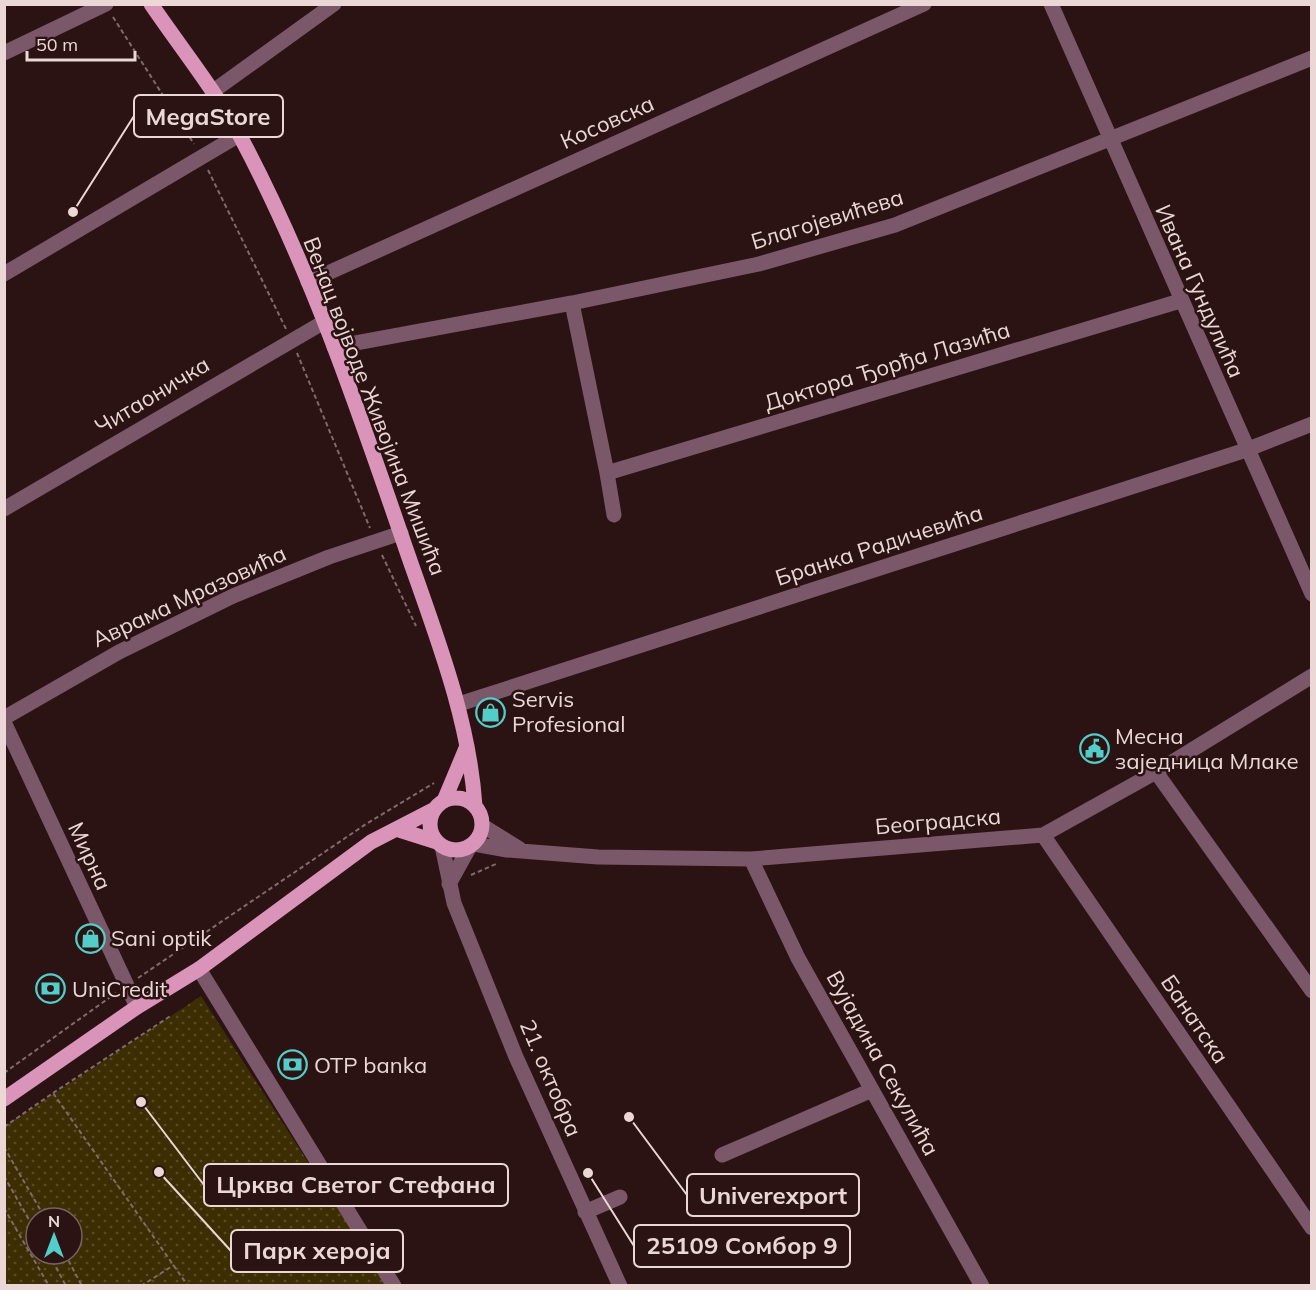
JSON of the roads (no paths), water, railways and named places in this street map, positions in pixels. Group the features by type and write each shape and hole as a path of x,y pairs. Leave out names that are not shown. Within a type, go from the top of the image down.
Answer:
{"main road":[{"name":"Венац војводе Живојина Мишића","path":"151,4 239,135 308,282 401,533 459,704 476,806"},
{"path":"440,844 430,825 466,747"},
{"path":"4,1100 137,1007 199,969 371,842 440,805 463,799 476,806 483,825 472,845 456,850 396,829"}],"street":[{"path":"212,92 334,4"},
{"name":"Косовска","path":"308,282 924,4"},
{"name":"Ивана Гундулића","path":"1051,4 1311,594"},
{"path":"4,53 105,5"},
{"name":"Благојевићева","path":"333,347 572,303 759,264 895,225 1311,58"},
{"path":"4,274 239,135"},
{"name":"Доктора Ђорђа Лазића","path":"607,473 1180,301"},
{"path":"572,303 614,515"},
{"name":"Читаоничка","path":"4,509 324,322"},
{"name":"Бранка Радичевића","path":"459,704 1246,450 1311,424"},
{"name":"Аврама Мразовића","path":"4,718 119,652 233,596 329,557 401,533"},
{"name":"Београдска","path":"472,845 525,852 598,857 751,858 1043,835 1156,772 1311,676"},
{"name":"Мирна","path":"4,722 137,1007"},
{"path":"1156,772 1311,991"},
{"name":"Београдска","path":"483,825 525,852"},
{"name":"Банатска","path":"1043,835 1311,1228"},
{"name":"21. октобра","path":"440,844 454,903 512,1046 620,1286"},
{"path":"449,884 472,845"},
{"name":"Вујадина Секулића","path":"751,858 798,958 982,1286"},
{"path":"199,969 394,1286"},
{"path":"722,1155 872,1090"},
{"path":"585,1212 620,1197"}],"place":[{"name":"MegaStore","path":"73,212"},
{"name":"Servis Profesional","path":"491,712"},
{"name":"Месна заједница Млаке","path":"1094,749"},
{"name":"Sani optik","path":"90,938"},
{"name":"UniCredit","path":"51,989"},
{"name":"OTP banka","path":"293,1065"},
{"name":"Црква Светог Стефана","path":"141,1102"},
{"name":"Univerexport","path":"629,1117"},
{"name":"Парк хероја","path":"159,1172"},
{"name":"25109 Сомбор 9","path":"588,1173"}]}
